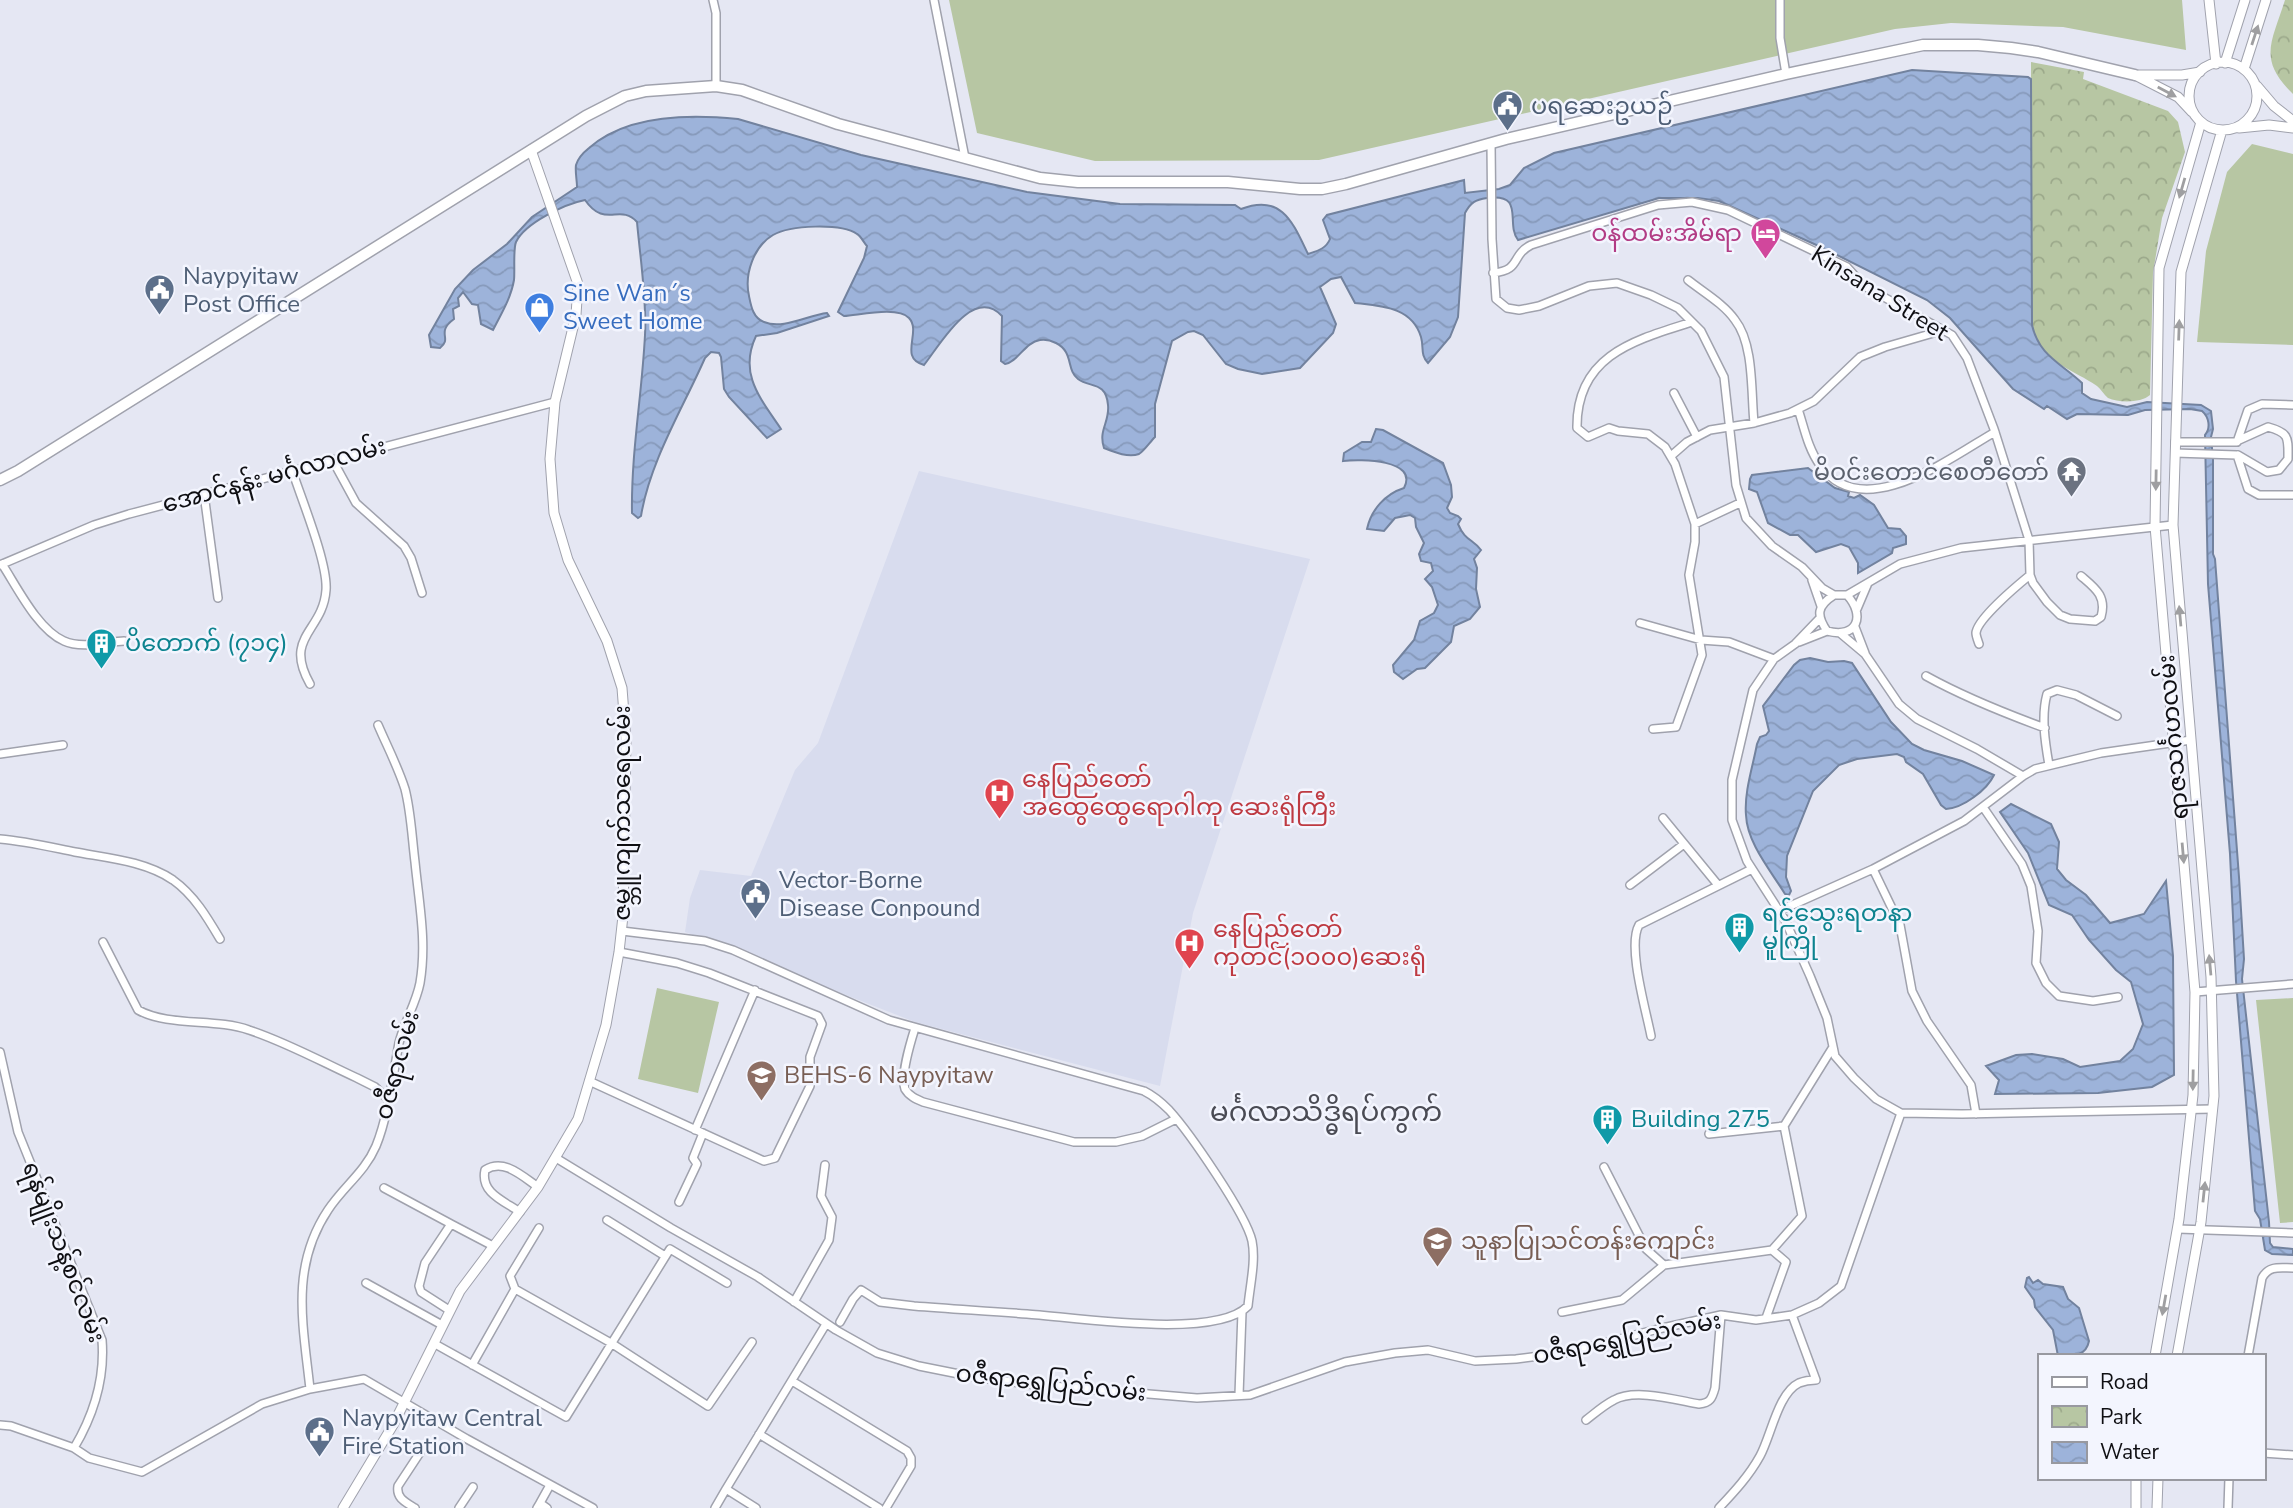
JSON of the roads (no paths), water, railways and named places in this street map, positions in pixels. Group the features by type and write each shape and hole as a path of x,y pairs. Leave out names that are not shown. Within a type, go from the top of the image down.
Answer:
{"highway":[{"path":"0,480 604,105 625,96 658,90 716,86 741,90 838,124 1040,178 1078,182 1228,182 1322,189 1491,143 1923,45 1978,45 2038,52 2135,75"}],"main road":[{"path":"2209,0 2220,63"},
{"path":"2220,63 2245,0"},
{"path":"2244,69 2266,0"},
{"path":"2135,75 2182,75 2200,72 2220,63 2244,69 2274,106 2293,121"},
{"path":"2198,118 2189,96 2200,72"},
{"path":"2135,75 2178,97 2211,128 2226,130 2269,125 2293,128"},
{"path":"2226,130 2245,122 2255,109 2257,100 2254,83"},
{"name":"ရာဇသင်္ဂဟလမ်း","path":"2155,1354 2178,1229 2191,1111 2195,992 2155,526 2159,268 2198,118"},
{"name":"ရာဇသင်္ဂဟလမ်း","path":"2177,1354 2199,1230 2213,1109 2212,992 2173,525 2181,272 2226,130"},
{"name":"ဇမ္ဘူကျက်သရေလမ်း","path":"343,1508 405,1403 460,1291 538,1186 578,1119 606,1025 622,931 626,740 622,688 607,641 568,560 554,513 550,459 555,402 576,315 578,284 531,150"},
{"path":"2136,1480 2136,1508"},
{"path":"2157,1508 2158,1480"}],"street":[{"path":"713,0 716,13 716,86"},
{"path":"934,0 965,158"},
{"path":"1780,0 1780,38 1786,74"},
{"path":"1491,143 1493,273 1496,299 1507,308 1519,310 1539,306 1589,286 1617,284 1678,308 1701,331 1724,377 1735,485 1746,518 1772,546 1834,595 1847,595 1900,564 1961,548 2173,525"},
{"name":"Kinsana Street","path":"1493,273 1508,272 1522,250 1531,246 1658,205 1692,202 1728,210 1847,267 1864,286 1952,335 1967,358 1995,432 2029,540 2030,575"},
{"path":"1688,280 1734,318 1744,334 1749,357 1754,423"},
{"path":"1653,729 1676,727 1702,655 1689,575 1695,542 1695,524 1671,456 1665,447 1648,434 1609,428 1588,437 1577,428 1577,411 1587,382 1620,347 1692,322"},
{"path":"1671,456 1687,442 1710,430 1754,423 1814,401 1860,357 1944,330"},
{"path":"1674,393 1697,437"},
{"name":"အောင်နန်း မင်္ဂလာလမ်း","path":"1,565 94,525 332,459 555,402"},
{"path":"2237,442 2248,410 2262,404 2293,405"},
{"path":"1798,409 1812,452 1821,467 1837,480 1858,489 1880,489 1903,484 1995,432"},
{"path":"2268,426 2282,431 2288,438 2288,459 2279,470 2267,472 2237,455 2175,447 2237,442 2268,426"},
{"path":"2237,455 2248,489 2259,495 2293,495"},
{"path":"332,459 356,503 408,552 422,593"},
{"path":"292,470 326,582 322,605 299,653 303,671 310,684"},
{"path":"204,494 218,598"},
{"path":"1695,524 1740,503"},
{"path":"1,565 50,632 65,642 81,644 124,641"},
{"path":"1979,644 1976,634 1978,627 2001,600 2030,575 2047,603 2060,615 2070,619 2095,621 2101,617 2103,599 2099,591 2081,576"},
{"path":"1811,579 1821,607 1820,618 1828,631"},
{"path":"1868,582 1857,609 1854,627 1865,654 1899,704 1916,719 1987,754 2023,776"},
{"path":"1821,607 1834,595"},
{"path":"1847,595 1857,609"},
{"path":"1796,644 1820,618"},
{"path":"1640,623 1701,640 1729,642 1774,659"},
{"path":"1840,633 1854,627"},
{"path":"1865,654 1840,633 1828,631 1796,644 1774,659 1753,690 1732,780 1732,820 1747,861 1779,911 1814,986 1827,1018 1835,1056 1876,1099 1901,1113 2213,1109"},
{"path":"1926,676 1953,691 2045,728"},
{"path":"2049,765 2045,728 2047,694 2057,690 2076,695 2118,716"},
{"name":"ဝဇီရာလမ်း","path":"310,1389 300,1301 303,1268 310,1241 332,1204 365,1167 376,1145 403,1027 419,987 423,958 423,925 409,808 394,759 378,725"},
{"path":"1779,911 1873,869 1964,821 2023,776 2049,765 2101,753 2191,740"},
{"path":"0,754 64,745"},
{"path":"1983,807 2022,864 2031,886 2038,931 2036,963 2046,983 2059,996 2093,1001 2118,997"},
{"path":"1663,818 1718,885"},
{"path":"0,839 115,859 160,873 185,890 205,915 219,939"},
{"path":"1630,885 1684,844"},
{"path":"1651,1036 1634,950 1634,933 1639,925 1752,869"},
{"path":"1873,869 1900,925 1912,991 1927,1021 1971,1085 1976,1114"},
{"path":"622,931 705,941 733,950 889,1020 1144,1091 1153,1096 1176,1119 1228,1194 1246,1225 1252,1242 1248,1306 1242,1312 1220,1320 1155,1325 914,1306 880,1302 861,1290 840,1322"},
{"path":"103,943 138,1010 157,1017 247,1029 357,1078 375,1087 388,1099"},
{"path":"589,1081 765,1161 775,1158 810,1086 810,1056 822,1024 818,1016 755,990 677,963 619,952"},
{"path":"2195,992 2293,984"},
{"path":"679,1202 697,1164 693,1158 699,1131 755,990"},
{"path":"915,1028 909,1046 904,1084 912,1097 923,1101 1074,1142 1116,1143 1142,1136 1176,1119"},
{"path":"1562,1312 1622,1300 1664,1265 1772,1251 1802,1216 1784,1126 1833,1046"},
{"name":"ရန်မျိုးသန့်စင်လမ်း","path":"0,1052 18,1132 102,1340 103,1366 99,1384 87,1426 74,1448"},
{"name":"ဝဇီရာရွှေပြည်လမ်း","path":"556,1158 758,1277 826,1324 877,1353 919,1366 974,1377 1197,1398 1250,1395 1345,1362 1395,1353 1427,1350 1475,1361 1516,1359 1570,1352 1721,1315 1756,1320 1792,1315 1819,1303 1841,1286 1901,1113"},
{"path":"1709,1134 1784,1126"},
{"path":"520,1212 489,1191 483,1180 485,1170 492,1165 501,1165 538,1186"},
{"path":"794,1302 829,1240 832,1217 821,1195 825,1166"},
{"path":"1604,1167 1646,1249 1664,1265"},
{"path":"384,1188 494,1246"},
{"path":"607,1220 665,1255"},
{"path":"449,1310 421,1292 419,1286 425,1263 451,1224"},
{"path":"539,1228 510,1276 515,1289 611,1343 708,1406 752,1342"},
{"path":"2178,1229 2293,1233"},
{"path":"435,1344 566,1417 670,1249 727,1283"},
{"path":"1766,1318 1786,1262 1772,1251"},
{"path":"2248,1354 2262,1278 2266,1271 2274,1268 2293,1269"},
{"path":"366,1283 442,1325"},
{"path":"472,1365 515,1289"},
{"path":"1239,1395 1242,1312"},
{"path":"1586,1420 1614,1399 1623,1396 1645,1395 1699,1404 1712,1399 1721,1315"},
{"path":"1719,1508 1760,1457 1786,1396 1801,1382 1816,1380 1792,1315"},
{"path":"715,1508 826,1324"},
{"path":"0,1426 11,1426 74,1448 89,1458 142,1472 262,1404 310,1389 363,1379 593,1508"},
{"path":"792,1381 906,1451 911,1458 911,1466 886,1508"},
{"path":"759,1434 879,1508"},
{"path":"415,1508 402,1500 397,1491 423,1448"},
{"path":"2265,1453 2293,1455"},
{"path":"2228,1508 2229,1480"},
{"path":"541,1506 550,1485"},
{"path":"459,1508 473,1488"},
{"path":"726,1489 756,1508"}],"water":[{"path":"1912,70 2031,79 2032,325 2045,352 2082,383 2082,393 2091,399 2127,407 2147,402 2201,405 2211,411 2213,554 2239,877 2244,959 2242,979 2270,1243 2273,1247 2293,1249 2293,1255 2272,1254 2265,1250 2260,1219 2255,1211 2208,584 2205,435 2208,423 2202,411 2145,410 2128,415 2077,414 2067,419 2047,406 2044,409 2013,389 1950,318 1927,300 1823,248 1719,201 1698,198 1659,198 1518,240 1513,226 1511,205 1506,200 1487,198 1476,201 1465,213 1458,317 1450,337 1428,363 1423,354 1421,337 1411,319 1395,310 1355,303 1341,277 1331,279 1320,287 1336,324 1333,333 1300,368 1262,374 1238,369 1226,364 1203,335 1194,331 1172,341 1155,404 1155,437 1141,453 1130,455 1104,448 1102,436 1108,411 1107,397 1097,386 1083,382 1074,375 1068,356 1056,343 1046,340 1035,342 1005,364 1001,361 1002,316 991,308 980,308 958,321 924,365 916,362 911,351 912,324 904,314 888,312 844,316 838,312 864,258 867,246 858,235 849,230 828,227 803,227 781,232 766,240 756,253 749,270 748,288 755,315 771,324 787,323 827,313 829,316 777,333 756,336 750,362 754,386 781,429 767,438 729,397 724,389 721,357 719,353 711,352 705,358 668,435 645,495 641,516 638,518 632,513 632,491 644,357 645,308 637,222 631,217 599,213 585,200 537,221 516,242 513,287 493,330 481,324 478,305 472,304 463,292 458,298 459,306 453,309 454,319 446,328 444,344 440,348 431,347 429,335 455,289 473,270 507,244 532,217 577,187 576,165 585,151 622,128 660,119 738,119 861,155 1027,192 1120,204 1235,205 1241,209 1267,205 1276,208 1291,222 1308,254 1324,247 1330,239 1323,220 1327,215 1464,180 1465,193 1499,189 1510,185 1524,168 1554,153"},
{"path":"1376,429 1383,430 1443,463 1451,485 1452,497 1447,508 1461,519 1458,524 1461,530 1481,550 1474,559 1480,607 1470,619 1454,626 1451,642 1425,668 1417,669 1403,679 1394,672 1393,665 1414,640 1420,621 1434,613 1438,605 1432,587 1425,579 1433,571 1431,563 1421,561 1419,554 1424,543 1416,527 1415,518 1410,515 1395,518 1384,531 1367,529 1380,504 1391,494 1404,488 1406,478 1403,471 1396,466 1374,461 1343,461 1344,453 1362,442 1371,442"},
{"path":"1808,468 1835,488 1849,492 1848,496 1854,498 1860,495 1874,505 1888,528 1900,529 1906,536 1906,544 1893,548 1892,553 1858,573 1858,563 1849,547 1841,544 1816,552 1798,535 1790,535 1768,523 1757,492 1749,489 1752,475"},
{"path":"1810,658 1852,663 1891,722 1912,744 1994,775 1974,797 1946,809 1923,774 1897,754 1857,759 1839,765 1813,791 1787,856 1786,877 1791,891 1789,895 1785,894 1755,846 1747,825 1746,797 1757,744 1760,737 1769,731 1763,706 1794,665 1800,660"},
{"path":"2011,804 2051,824 2059,842 2057,869 2066,880 2086,895 2110,923 2144,914 2166,881 2173,956 2174,1075 2152,1087 2098,1093 1995,1094 1999,1080 1986,1066 2016,1055 2032,1054 2063,1059 2080,1067 2120,1061 2133,1049 2143,1024 2131,982 2116,970 2089,940 2072,915 2049,905 2028,853 2000,812"},
{"path":"2027,1278 2033,1283 2038,1280 2043,1284 2063,1287 2068,1299 2079,1308 2089,1341 2082,1353 2058,1354 2053,1330 2035,1307 2034,1300 2025,1287"}],"place":[{"name":"ပရဆေးဥယဉ်","path":"1508,133"},
{"name":"ဝန်ထမ်းအိမ်ရာ","path":"1765,260"},
{"name":"Naypyitaw Post Office","path":"160,317"},
{"name":"Sine Wan´s Sweet Home","path":"540,334"},
{"name":"မိဝင်းတောင်စေတီတော်","path":"2072,499"},
{"name":"ပိတောက် (၇၁၄)","path":"102,670"},
{"name":"နေပြည်တော် အထွေထွေရောဂါကု ဆေးရုံကြီး","path":"999,820"},
{"name":"Vector-Borne Disease Conpound","path":"756,921"},
{"name":"ရင်သွေးရတနာ မူကြို","path":"1739,954"},
{"name":"နေပြည်တော် ကုတင်(၁၀၀၀)ဆေးရုံ","path":"1190,970"},
{"name":"BEHS-6 Naypyitaw","path":"761,1102"},
{"name":"Building 275","path":"1608,1146"},
{"name":"သူနာပြုသင်တန်းကျောင်း","path":"1438,1268"},
{"name":"Naypyitaw Central Fire Station","path":"319,1459"}],"district":[{"name":"မင်္ဂလာသိဒ္ဓိရပ်ကွက်","path":"1326,1112"}]}
